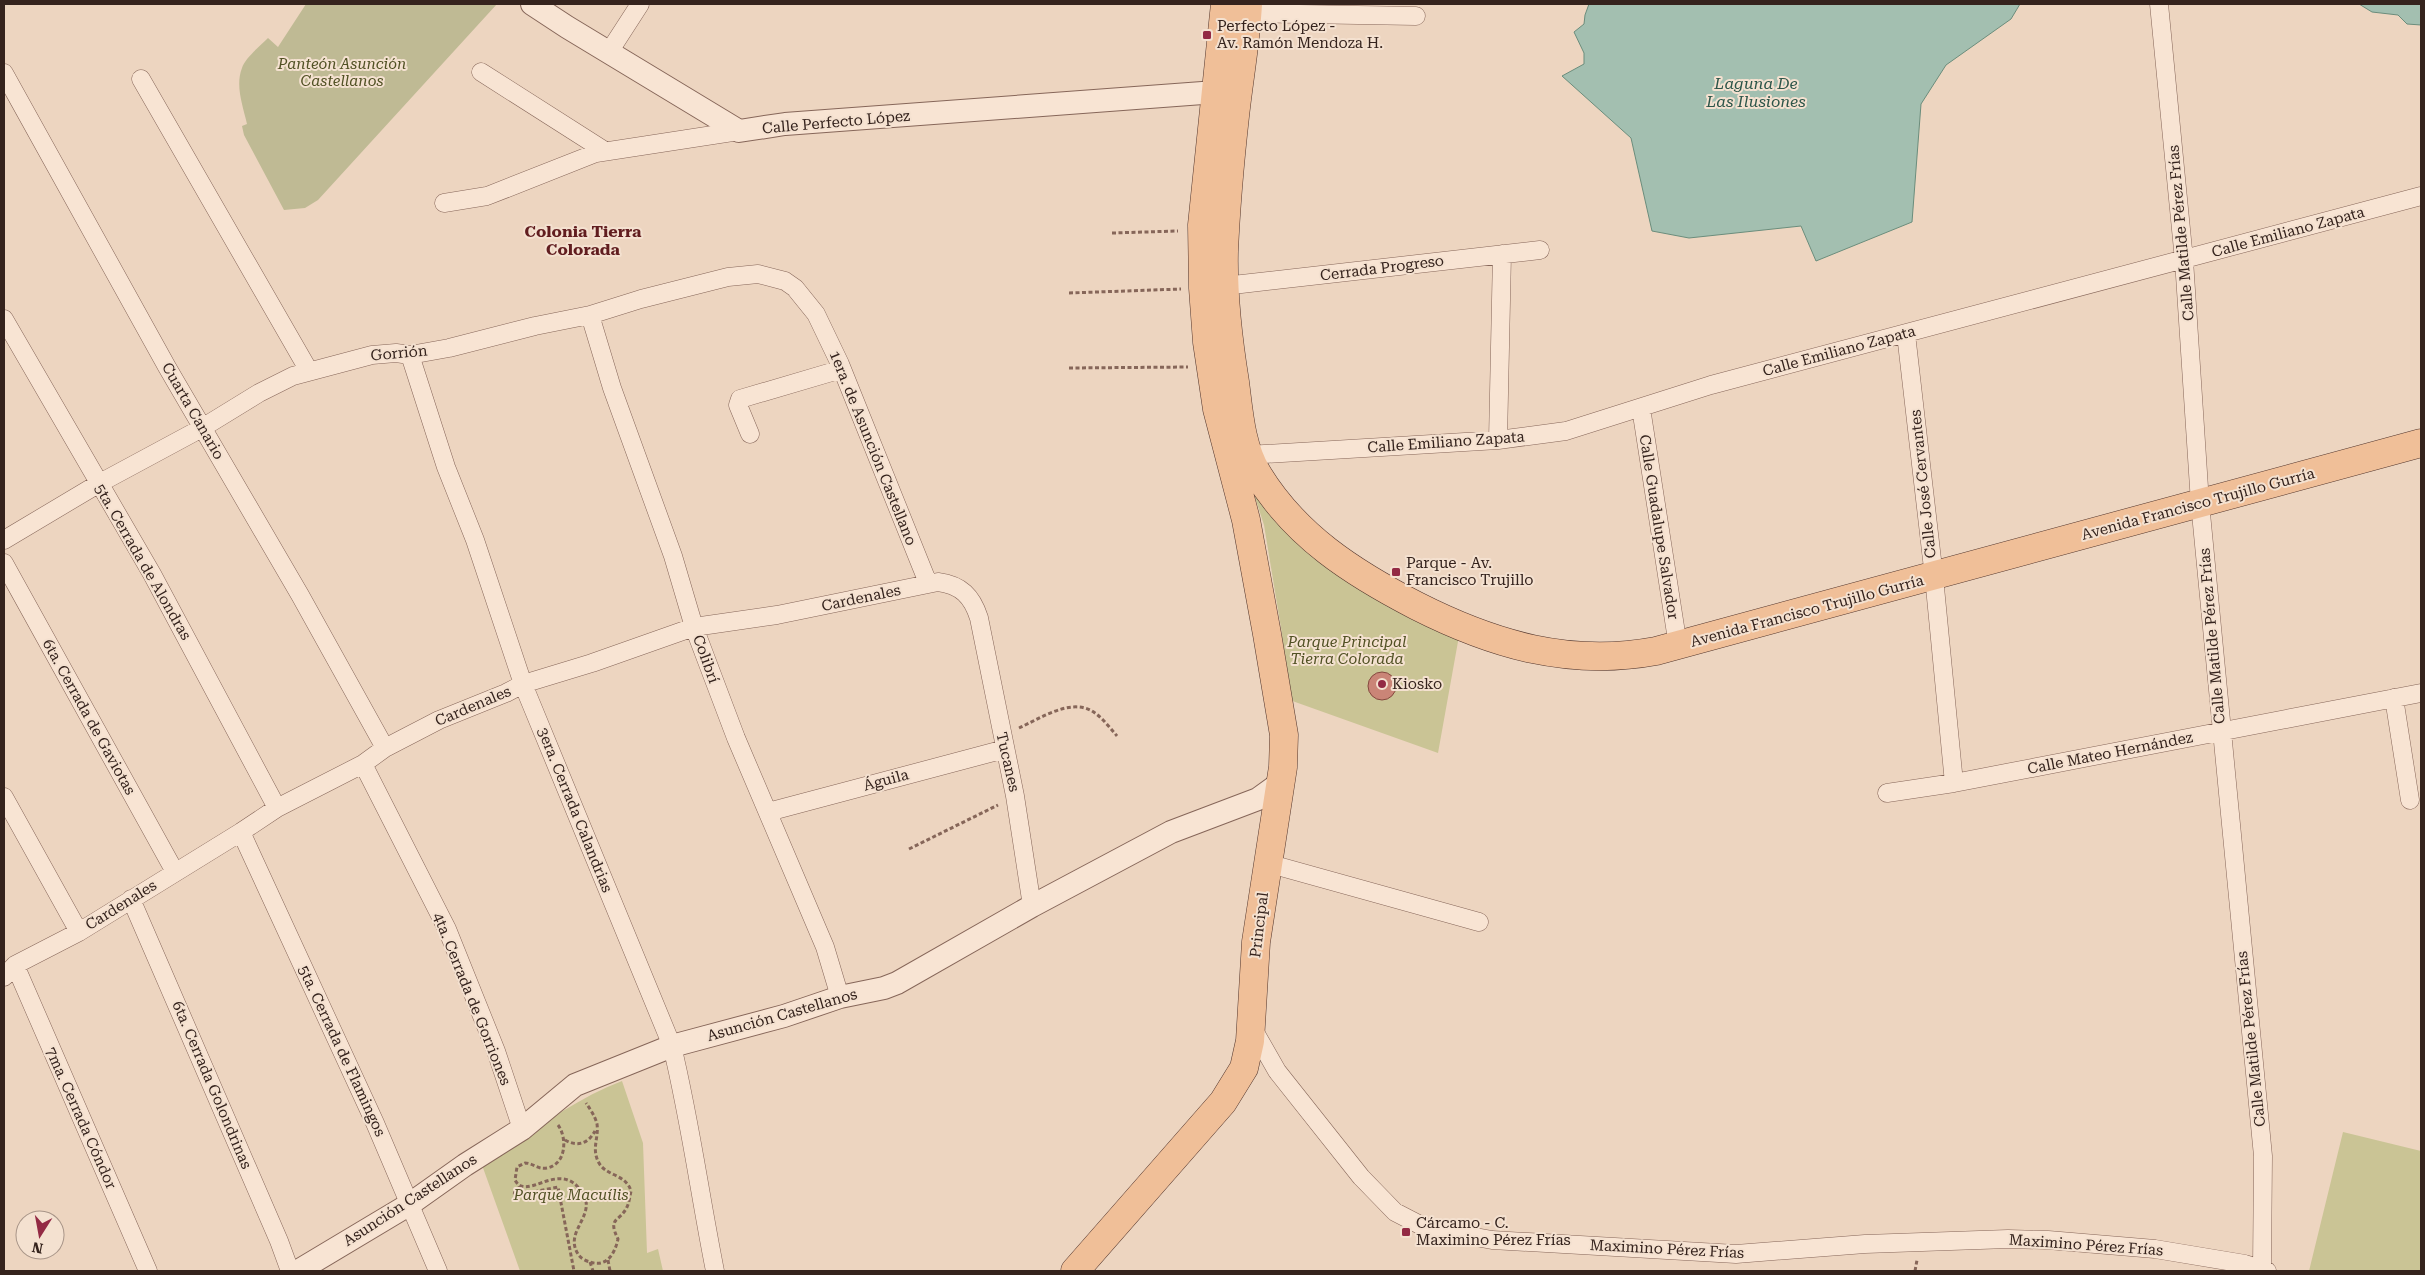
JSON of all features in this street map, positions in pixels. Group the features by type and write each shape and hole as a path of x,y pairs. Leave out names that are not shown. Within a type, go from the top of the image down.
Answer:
{"main road":[{"path":"1214,287 1202,231 1240,7"},
{"path":"1214,287 1226,212 1227,92"},
{"name":"Principal","path":"1075,1271 1232,1090 1244,1068 1251,1026 1254,968 1267,864 1285,749 1246,520 1217,408 1210,367 1214,287"},
{"name":"Avenida Francisco Trujillo Gurría","path":"1214,287 1248,455 1256,471 1282,510 1323,548 1368,579 1431,613 1494,639 1552,653 1588,658 1635,655 1678,646 2421,443"},
{"path":"1246,520 1252,510 1262,504 1270,504 1282,510"}],"street":[{"path":"532,4 739,131"},
{"path":"609,52 640,4"},
{"name":"Calle Matilde Pérez Frías","path":"2159,4 2184,260 2200,503 2263,1156 2264,1270"},
{"path":"1240,7 1416,16"},
{"path":"481,72 605,151"},
{"name":"Cuarta Canario","path":"4,73 202,428 300,595 385,748"},
{"path":"141,79 309,371"},
{"name":"Calle Perfecto López","path":"444,203 488,196 570,162 605,151 785,124 1227,92"},
{"name":"Calle Emiliano Zapata","path":"1248,455 1498,440 1566,431 1711,385 2421,196"},
{"name":"Cerrada Progreso","path":"1214,287 1540,250"},
{"path":"1498,440 1502,254"},
{"name":"Gorrión","path":"4,540 98,484 202,428 276,383 309,371 372,355 396,353 410,355 449,348 535,326 590,315 640,299 728,277 758,274 785,281 795,288 816,314"},
{"name":"1era. de Asunción Castellano","path":"816,314 842,369 928,583"},
{"name":"Colibrí","path":"590,315 612,388 673,556 694,627 736,738 825,947 840,997"},
{"name":"5ta. Cerrada de Alondras","path":"4,319 98,484 152,574 277,808"},
{"name":"Calle José Cervantes","path":"1906,334 1934,577 1954,783"},
{"name":"3era. Cerrada Calandrias","path":"410,355 446,467 475,540 523,684 672,1046 684,1099 698,1186 715,1271"},
{"path":"750,434 738,405 740,399 842,369"},
{"name":"Calle Guadalupe Salvador","path":"1641,408 1678,646"},
{"name":"6ta. Cerrada de Gaviotas","path":"4,563 174,872"},
{"name":"Cardenales","path":"9,971 78,932 242,832 277,808 363,764 385,748 439,720 506,693 523,684 592,663 694,627 777,614 928,583 943,582 959,587 972,601 979,618"},
{"name":"Tucanes","path":"979,618 1015,796 1032,906"},
{"name":"Calle Mateo Hernández","path":"1887,793 1954,783 2421,693"},
{"path":"2394,698 2410,800"},
{"name":"Águila","path":"768,812 1003,742"},
{"name":"4ta. Cerrada de Gorriones","path":"363,764 447,928 496,1051 522,1128"},
{"name":"Asunción Castellanos","path":"298,1271 410,1204 547,1110 575,1085 672,1046 784,1016 840,997 884,988 896,983 1032,906 1171,832 1258,799 1280,783"},
{"path":"4,797 78,932"},
{"name":"5ta. Cerrada de Flamingos","path":"242,832 371,1114 438,1271"},
{"path":"1267,864 1479,922"},
{"name":"6ta. Cerrada Golondrinas","path":"131,899 279,1241 290,1271"},
{"name":"7ma. Cerrada Cóndor","path":"9,971 148,1271"},
{"name":"Maximino Pérez Frías","path":"1251,1026 1265,1052 1287,1084 1336,1147 1383,1202 1411,1221 1426,1228 1442,1232 1492,1240 1736,1254 1865,1244 2008,1239 2048,1240 2155,1249 2235,1262 2264,1270"}],"path":[{"path":"1112,233 1202,231"},
{"path":"1069,293 1214,287"},
{"path":"1069,368 1210,367"},
{"path":"1003,742 1066,708 1078,706 1093,712 1117,736"},
{"path":"909,850 1015,796"},
{"path":"574,1271 558,1187 514,1196 514,1190 520,1187 530,1188 547,1180 559,1178 577,1186 584,1198 586,1212 585,1218 576,1230 574,1241 578,1254 590,1262 600,1263 608,1260 614,1251 618,1239 614,1229 615,1221 627,1207 631,1191 620,1177 605,1170 598,1160 594,1144 597,1129 595,1119 575,1085"},
{"path":"520,1187 514,1176 517,1167 524,1163 539,1168 555,1165 562,1154 565,1140 563,1132 547,1110"},
{"path":"565,1140 572,1144 580,1144 590,1138 597,1129"},
{"path":"608,1260 610,1271"},
{"path":"590,1262 594,1271"}],"green space":[{"name":"Panteón Asunción Castellanos","path":"306,4 497,4 318,200 305,208 284,210 244,135 242,126 247,124 240,96 239,82 242,68 249,56 268,38 278,47"},
{"name":"Parque Principal Tierra Colorada","path":"1250,482 1459,636 1438,753 1284,698 1279,662 1282,634 1264,525"},
{"name":"Parque Macuílis","path":"622,1081 643,1143 647,1253 658,1249 663,1271 520,1271 482,1165 568,1108"},
{"path":"2343,1132 2421,1151 2421,1271 2309,1271"}],"water":[{"name":"Laguna De Las Ilusiones","path":"1589,4 2020,4 2011,19 1946,65 1921,104 1912,222 1816,261 1801,226 1689,238 1652,231 1631,138 1562,76 1584,64 1584,53 1574,32 1584,24"},
{"path":"2359,4 2421,4 2421,25 2407,24 2398,15 2372,12"}],"building":[{"name":"Kiosko","path":"1382,672 1392,676 1396,686 1392,696 1382,700 1372,696 1368,686 1372,676"}],"place":[{"name":"Perfecto López - Av. Ramón Mendoza H.","path":"1207,35"},
{"name":"Parque - Av. Francisco Trujillo","path":"1396,572"},
{"name":"Kiosko","path":"1382,684"},
{"name":"Cárcamo - C. Maximino Pérez Frías","path":"1406,1232"}],"district":[{"name":"Colonia Tierra Colorada","path":"583,240"}]}
